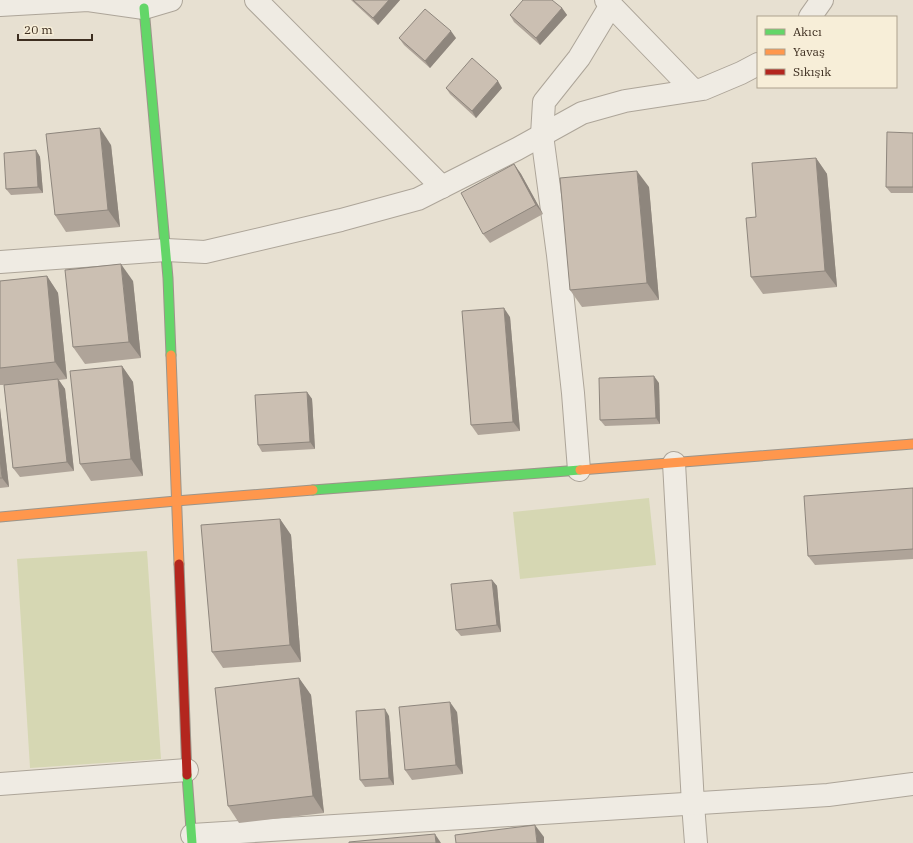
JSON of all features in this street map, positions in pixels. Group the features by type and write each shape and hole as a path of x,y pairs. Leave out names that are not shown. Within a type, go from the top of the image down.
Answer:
{"street":[{"path":"0,5 88,0 144,8 171,0"},
{"path":"256,0 442,187"},
{"path":"811,16 822,0"},
{"path":"579,470 573,393 558,255 542,135 544,102 579,58 608,3 693,90"},
{"path":"144,8 168,278 187,770 192,839 828,795 913,784"},
{"path":"0,262 166,250 205,252 341,220 418,199 582,113 625,101 703,89 757,65"},
{"path":"0,517 176,501 913,444"},
{"path":"674,463 696,843"},
{"path":"0,784 187,770"}],"green space":[{"path":"649,498 656,565 520,579 513,512"},
{"path":"147,551 161,759 30,768 17,559"}],"building":[{"path":"353,0 389,0 373,18"},
{"path":"523,0 552,0 562,8 536,38 510,15"},
{"path":"425,9 451,31 425,61 399,38"},
{"path":"472,58 498,81 472,111 446,88"},
{"path":"100,128 108,210 55,215 46,134"},
{"path":"887,132 913,133 913,187 886,187"},
{"path":"36,150 38,187 6,189 4,153"},
{"path":"816,158 825,271 751,277 746,218 756,217 752,163"},
{"path":"514,164 536,205 483,234 461,193"},
{"path":"637,171 647,283 570,290 560,178"},
{"path":"121,264 129,342 73,347 65,270"},
{"path":"47,276 55,362 0,368 0,281"},
{"path":"504,308 513,422 471,425 462,311"},
{"path":"122,366 131,459 80,464 70,371"},
{"path":"654,376 656,418 600,420 599,378"},
{"path":"58,379 67,462 13,468 4,385"},
{"path":"307,392 310,442 258,445 255,395"},
{"path":"0,458 2,478 0,478"},
{"path":"913,488 913,549 808,556 804,496"},
{"path":"280,519 290,645 212,652 201,525"},
{"path":"492,580 497,625 456,630 451,584"},
{"path":"299,678 313,796 228,806 215,688"},
{"path":"450,702 456,765 405,770 399,707"},
{"path":"385,709 389,778 360,780 356,711"},
{"path":"535,825 537,843 456,843 455,835"},
{"path":"435,834 436,843 349,843 349,842"}],"traffic: fast":[{"path":"144,8 168,278 171,355"},
{"path":"313,490 580,470"},
{"path":"187,775 192,843"}],"traffic: slow":[{"path":"171,355 179,564"},
{"path":"580,470 913,444"},
{"path":"0,517 313,490"}],"traffic: jam":[{"path":"179,564 187,775"}]}
